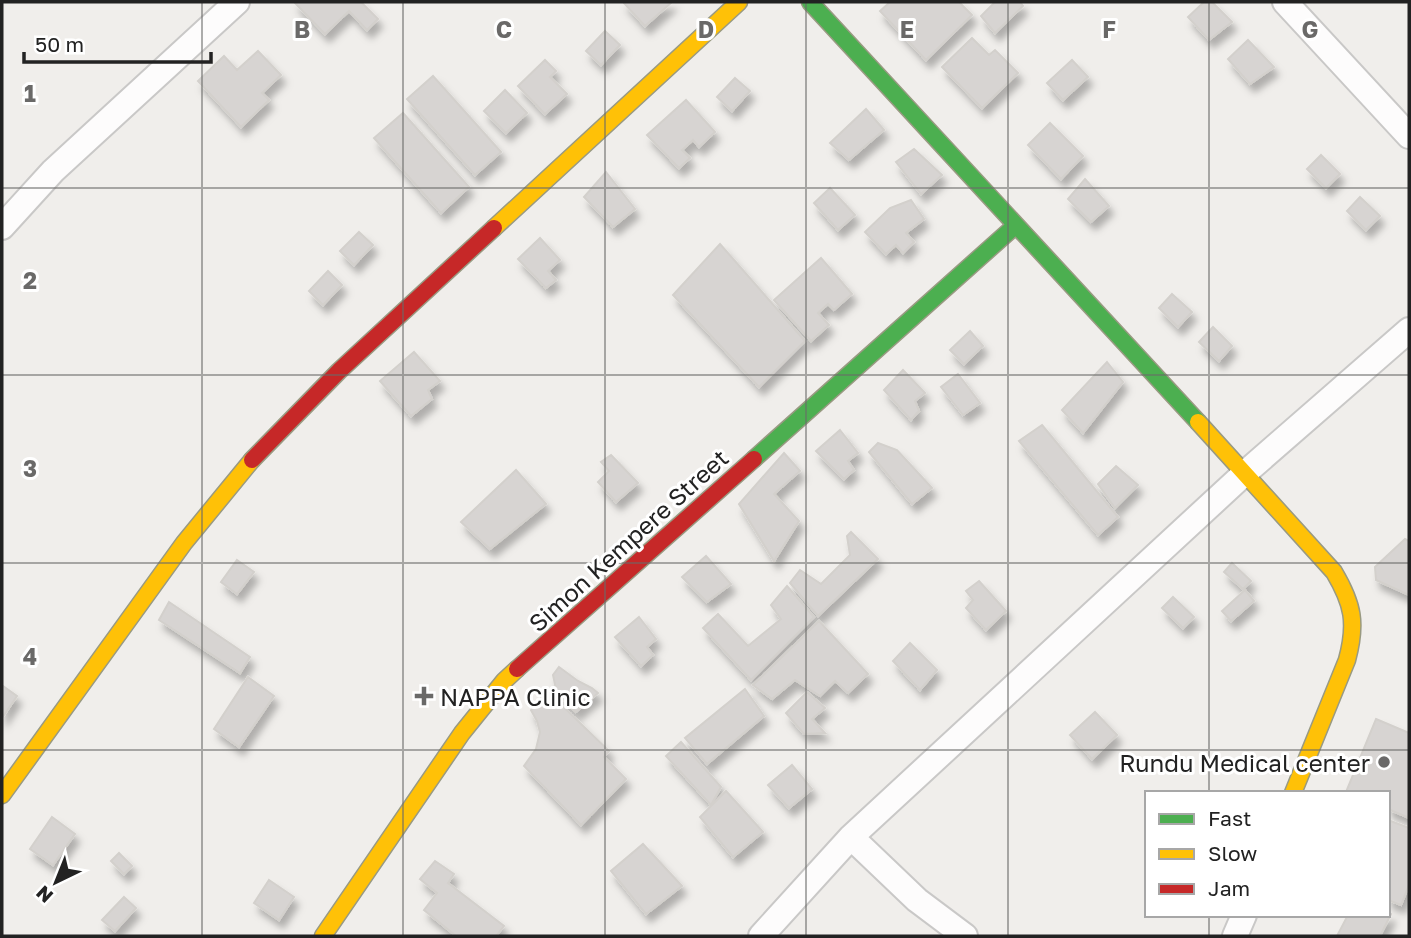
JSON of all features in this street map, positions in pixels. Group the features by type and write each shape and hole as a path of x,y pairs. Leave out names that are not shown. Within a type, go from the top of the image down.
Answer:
{"street":[{"path":"2,227 52,171 237,2"},
{"path":"2,795 184,543 252,460 339,372 739,2"},
{"path":"810,2 1334,572 1347,594 1352,614 1353,639 1294,791"},
{"path":"1285,2 1409,136"},
{"name":"Simon Kempere Street","path":"323,936 462,733 504,681 1016,225"},
{"path":"761,936 851,837 1245,473 1409,330"},
{"path":"851,837 917,900 965,936"},
{"path":"1235,936 1243,917"}],"building":[{"path":"294,2 361,2 378,19 367,30 349,11 325,34"},
{"path":"623,2 672,2 645,26"},
{"path":"890,2 959,2 972,15 926,60 880,11"},
{"path":"995,2 1020,2 1023,6 995,33 981,16"},
{"path":"1204,2 1212,2 1232,22 1209,40 1188,17"},
{"path":"605,31 620,45 601,65 586,51"},
{"path":"972,38 989,55 995,50 1018,73 982,108 942,67"},
{"path":"1248,40 1274,67 1250,84 1228,59"},
{"path":"258,51 281,75 262,93 269,100 241,127 198,81 224,56 237,70"},
{"path":"545,60 556,71 550,77 567,94 545,114 518,86"},
{"path":"1072,60 1088,77 1063,100 1047,83"},
{"path":"433,76 501,152 475,175 407,99"},
{"path":"735,78 750,91 732,111 717,97"},
{"path":"505,90 527,113 506,133 484,111"},
{"path":"686,100 715,132 699,147 693,140 682,150 690,158 679,168 647,135"},
{"path":"866,109 884,130 849,160 830,143"},
{"path":"403,113 469,187 441,213 374,138"},
{"path":"1050,123 1083,156 1061,179 1028,145"},
{"path":"914,149 942,175 921,194 896,162"},
{"path":"1321,155 1340,174 1326,188 1307,169"},
{"path":"606,172 635,209 613,227 584,197"},
{"path":"1085,179 1109,206 1091,222 1068,199"},
{"path":"830,188 855,215 838,230 814,203"},
{"path":"1360,197 1380,216 1366,230 1347,211"},
{"path":"911,200 924,219 906,233 914,242 903,253 896,245 886,254 865,232 890,208"},
{"path":"359,232 373,245 354,265 340,251"},
{"path":"540,238 560,260 548,271 556,280 546,288 518,259"},
{"path":"720,244 805,341 759,387 673,295"},
{"path":"821,258 852,294 834,310 828,304 818,313 829,325 811,341 774,300"},
{"path":"328,271 342,285 323,305 309,291"},
{"path":"1172,294 1192,312 1178,327 1159,308"},
{"path":"1213,327 1232,346 1219,361 1199,342"},
{"path":"970,331 983,346 964,364 950,350"},
{"path":"414,352 440,381 428,390 432,399 411,416 380,381"},
{"path":"1107,362 1123,382 1083,433 1062,410"},
{"path":"903,370 925,393 915,401 919,411 911,420 884,390"},
{"path":"958,374 980,403 963,415 941,387"},
{"path":"1042,425 1118,517 1098,535 1019,441"},
{"path":"840,430 858,453 848,461 854,470 844,479 816,451"},
{"path":"878,443 897,450 932,488 912,504 869,452"},
{"path":"784,453 800,471 774,494 799,521 774,561 739,504"},
{"path":"611,455 638,483 616,502 598,482 609,471 601,462"},
{"path":"1116,466 1138,485 1115,508 1098,484"},
{"path":"516,470 546,504 490,549 461,522"},
{"path":"851,532 878,559 818,616 790,583 800,570 821,584 850,555 847,536"},
{"path":"1405,539 1409,541 1409,595 1376,580 1375,567"},
{"path":"706,556 731,584 707,602 682,577"},
{"path":"237,560 254,572 237,594 221,582"},
{"path":"1232,563 1251,581 1243,589 1224,572"},
{"path":"979,581 1006,611 986,630 966,608 973,600 966,591"},
{"path":"787,586 814,617 751,680 703,628 718,614 748,646 781,619 771,605"},
{"path":"1245,590 1254,601 1231,621 1222,611"},
{"path":"1173,597 1194,617 1183,628 1162,608"},
{"path":"169,602 250,657 240,673 159,620"},
{"path":"639,617 656,639 647,647 653,655 641,666 615,637"},
{"path":"819,621 868,674 848,693 835,681 820,696 795,680 772,699 753,685"},
{"path":"910,643 937,670 920,690 893,661"},
{"path":"559,667 598,693 576,712 557,694 553,675"},
{"path":"248,677 274,696 239,747 214,729"},
{"path":"3,686 17,696 2,718 2,688"},
{"path":"745,689 764,716 707,764 685,738"},
{"path":"547,691 609,751 604,757 626,779 581,825 524,766 536,749 540,732 531,710"},
{"path":"807,692 825,708 812,719 825,733 804,734 786,713"},
{"path":"1095,712 1117,735 1092,759 1070,735"},
{"name":"Rundu Medical center","path":"1376,719 1409,733 1409,818 1390,810 1390,791 1346,791"},
{"path":"681,742 721,787 711,805 666,756"},
{"path":"792,765 812,789 789,808 768,785"},
{"path":"726,791 763,832 733,857 700,817"},
{"path":"52,817 75,834 53,865 30,849"},
{"path":"1390,821 1409,828 1409,885 1401,905 1390,901"},
{"path":"643,844 682,886 646,914 611,871"},
{"path":"119,853 132,866 124,874 111,861"},
{"path":"435,861 454,874 448,883 504,926 496,936 456,936 424,910 437,893 420,879"},
{"path":"269,880 294,897 279,920 254,903"},
{"path":"124,897 136,908 115,931 102,920"},
{"path":"1347,917 1390,917 1380,936 1337,936"}],"traffic: fast":[{"path":"810,2 1198,422"},
{"path":"754,459 1016,225"}],"traffic: slow":[{"path":"494,228 739,2"},
{"path":"1198,422 1334,572 1349,604 1352,635 1347,660 1294,791"},
{"path":"2,795 184,543 252,460"},
{"path":"323,936 462,733 517,669"}],"traffic: jam":[{"path":"252,460 339,371 494,228"},
{"path":"517,669 754,459"}],"place":[{"name":"NAPPA Clinic","path":"424,696"},
{"name":"Rundu Medical center","path":"1384,762"}]}
